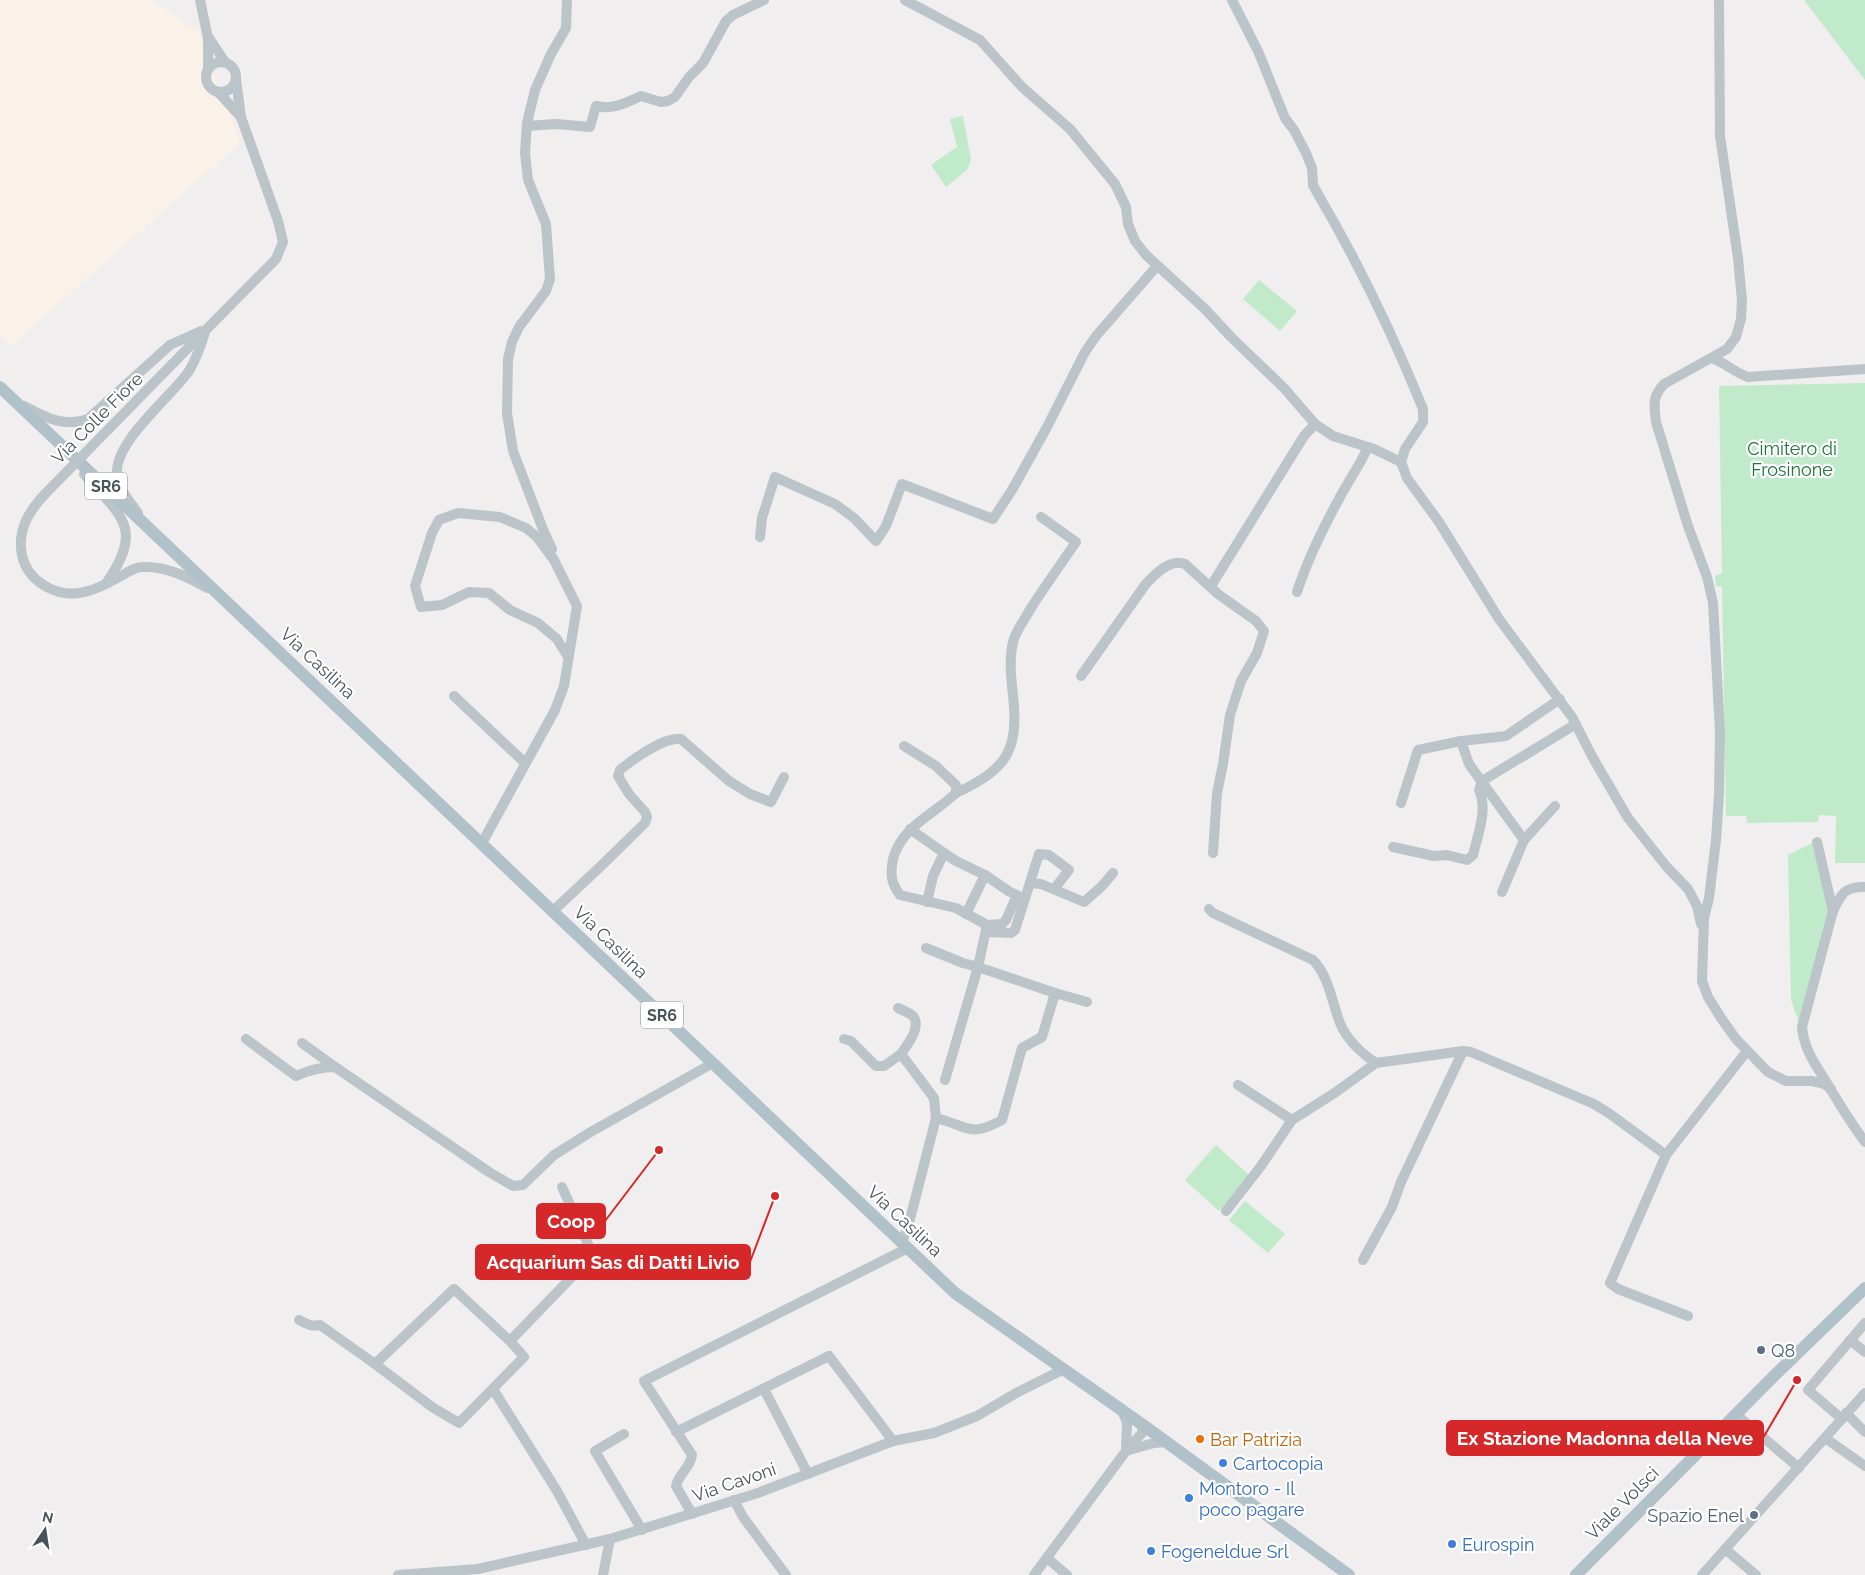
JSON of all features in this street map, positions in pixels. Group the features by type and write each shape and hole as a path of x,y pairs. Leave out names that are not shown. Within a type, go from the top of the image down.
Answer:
{"main road":[{"name":"Via Casilina","path":"0,386 956,1293 1167,1442 1349,1575"},
{"name":"Viale Volsci","path":"1576,1575 1865,1288"}],"street":[{"path":"200,0 208,38 207,83 218,92 223,92 232,88 236,80 235,70 225,62 208,38"},
{"path":"558,567 557,558 544,532 513,451 507,413 508,358 512,342 518,327 528,312 546,291 550,279 546,224 528,180 525,153 526,126 535,90 551,54 566,28 567,0"},
{"path":"526,126 556,124 590,126 596,106 608,108 641,96 661,102 668,101 674,97 689,77 703,63 726,21 733,15 764,0"},
{"path":"905,0 980,40 1022,87 1070,129 1115,184 1126,207 1128,224 1135,241 1157,266 1205,309 1284,388 1315,424 1333,436 1368,447 1401,462"},
{"path":"1232,0 1258,51 1285,118 1294,130 1306,154 1312,168 1313,185 1318,196 1339,230 1377,305 1423,409 1423,422 1405,449 1401,462 1407,478 1439,522 1499,619 1560,699 1628,818 1666,866 1688,889 1697,906 1703,935"},
{"path":"1719,0 1720,136 1742,300 1741,319 1736,337 1727,349 1664,384 1656,392 1654,404 1656,422 1688,526 1707,577 1713,603 1720,732 1719,794 1709,898 1704,918 1702,981 1708,997 1731,1032 1768,1072 1776,1077 1794,1082 1812,1081 1824,1084 1830,1089"},
{"path":"208,69 216,63 225,62"},
{"name":"Via Colle Fiore","path":"221,596 178,573 144,567 129,570 105,585 82,593 61,593 42,585 35,579 27,569 20,543 23,528 34,505 276,259 283,242 278,222 241,116 236,80"},
{"name":"Via Colle Fiore","path":"218,92 241,116"},
{"path":"760,537 762,518 775,477 835,504 854,518 876,541 886,526 902,484 993,519 1012,490 1046,429 1085,352 1096,336 1157,266"},
{"path":"15,400 49,419 59,422 70,424 88,420 170,346 206,329"},
{"path":"146,526 118,480 118,459 134,434 188,371 200,348 206,329"},
{"path":"1730,366 1732,342"},
{"path":"1712,358 1730,366 1738,374 1748,377 1865,370"},
{"path":"1211,586 1304,436 1315,424"},
{"path":"1297,592 1316,542 1368,447"},
{"path":"65,448 85,475 119,514 126,531 126,546 123,554 105,585"},
{"path":"482,843 555,710 564,686 577,606 558,567 537,537 526,528 500,517 458,513 439,520 429,542 415,586 421,606 442,606 469,592 489,593 510,610 538,623 557,638 568,657"},
{"path":"1040,517 1076,542 1022,622 1013,640 1011,656 1014,735 1011,749 1004,760 991,772 956,793 910,829 896,852 890,872 892,886 900,896 956,908 987,928 1011,933 1015,930 1039,854 1049,855 1069,870 1054,889"},
{"path":"1081,676 1145,585 1153,576 1172,563 1179,562 1185,564 1218,594 1256,621 1264,631 1257,653 1241,681 1230,715 1224,764 1217,793 1213,853"},
{"path":"454,696 525,763"},
{"path":"1401,803 1418,750 1461,741 1506,736 1560,699"},
{"path":"1393,847 1434,856 1446,855 1467,860 1470,858 1473,855 1484,800 1479,790 1482,781 1576,724"},
{"path":"553,911 645,823 647,817 645,812 629,794 618,776 624,766 654,747 675,738 681,739 729,781 750,794 771,802 784,777"},
{"path":"1461,741 1469,764 1524,840"},
{"path":"904,746 936,766 956,785 956,793"},
{"path":"1502,892 1524,840 1555,806"},
{"path":"910,829 956,861 985,875 1010,892 1017,894 1006,920 1002,924 987,928"},
{"path":"1817,842 1833,911"},
{"path":"927,902 933,876 944,853"},
{"path":"1030,883 1041,884 1084,902 1113,874"},
{"path":"966,914 985,875"},
{"path":"1865,887 1847,889 1842,894 1833,911 1802,1027 1803,1040 1814,1065 1865,1142"},
{"path":"1210,909 1313,960 1321,969 1341,1025 1358,1049 1376,1063"},
{"path":"945,1080 978,967 987,928"},
{"path":"926,948 963,963 1088,1002"},
{"path":"936,1118 974,1130 988,1127 1002,1120 1022,1048 1042,1037 1055,993"},
{"path":"844,1039 851,1041 876,1066 884,1066 901,1054 912,1037 915,1028 913,1016 898,1008"},
{"path":"246,1039 296,1076 308,1070 335,1067"},
{"path":"302,1043 488,1172 513,1186 523,1185 554,1155 589,1133 713,1063"},
{"path":"1363,1260 1392,1207 1401,1182 1463,1051"},
{"path":"1226,1211 1261,1166 1292,1120 1336,1092 1376,1063 1463,1051 1471,1052 1594,1104 1666,1155"},
{"path":"1688,1316 1618,1289 1610,1284 1666,1155 1748,1051"},
{"path":"692,1514 676,1486 679,1476 691,1462 692,1454 644,1381 905,1245 936,1118 934,1098 901,1054"},
{"path":"1238,1085 1292,1120"},
{"path":"510,1341 593,1255 562,1187"},
{"path":"300,1320 314,1326 320,1325 329,1330 432,1407 459,1423 524,1357 510,1341 454,1289 375,1364"},
{"path":"1865,1323 1808,1390 1865,1432"},
{"path":"1850,1340 1865,1352"},
{"path":"676,1432 829,1356 893,1441"},
{"name":"Via Cavoni","path":"405,1575 460,1573 586,1545 642,1530 808,1474 893,1441 934,1433 977,1416 1016,1393 1064,1369"},
{"path":"493,1389 557,1492 586,1545"},
{"path":"764,1389 808,1474"},
{"path":"1702,1575 1865,1393"},
{"path":"1122,1410 1127,1423 1126,1451"},
{"path":"1736,1414 1799,1468"},
{"path":"1034,1575 1126,1451 1137,1429 1143,1425"},
{"path":"624,1434 595,1451 642,1530"},
{"path":"1824,1438 1865,1466"},
{"path":"1126,1451 1154,1443 1167,1442"},
{"path":"734,1500 743,1517 786,1575"},
{"path":"603,1575 610,1539"},
{"path":"1726,1549 1756,1575"},
{"path":"1047,1558 1067,1575"}],"shaded area":[{"path":"0,0 152,0 198,32 241,142 11,346 0,335"}],"green space":[{"path":"1804,0 1865,0 1865,80"},
{"path":"963,116 971,160 967,170 946,187 931,165 957,147 950,119"},
{"path":"1259,280 1297,311 1280,331 1243,299"},
{"name":"Cimitero di Frosinone","path":"1865,383 1865,863 1835,863 1836,816 1819,815 1818,822 1747,823 1746,816 1726,816 1722,587 1716,586 1715,576 1722,573 1719,386"},
{"path":"1814,842 1830,912 1800,1025 1791,1000 1788,855"},
{"path":"1216,1145 1251,1177 1219,1211 1185,1180"},
{"path":"1245,1201 1285,1234 1268,1253 1229,1220"}],"place":[{"name":"Coop","path":"659,1150"},
{"name":"Acquarium Sas di Datti Livio","path":"775,1196"},
{"name":"Q8","path":"1761,1350"},
{"name":"Ex Stazione Madonna della Neve","path":"1797,1380"},
{"name":"Bar Patrizia","path":"1200,1439"},
{"name":"Cartocopia","path":"1223,1463"},
{"name":"Montoro - Il poco pagare","path":"1189,1498"},
{"name":"Spazio Enel","path":"1754,1515"},
{"name":"Eurospin","path":"1452,1544"},
{"name":"Fogeneldue Srl","path":"1151,1551"}]}
